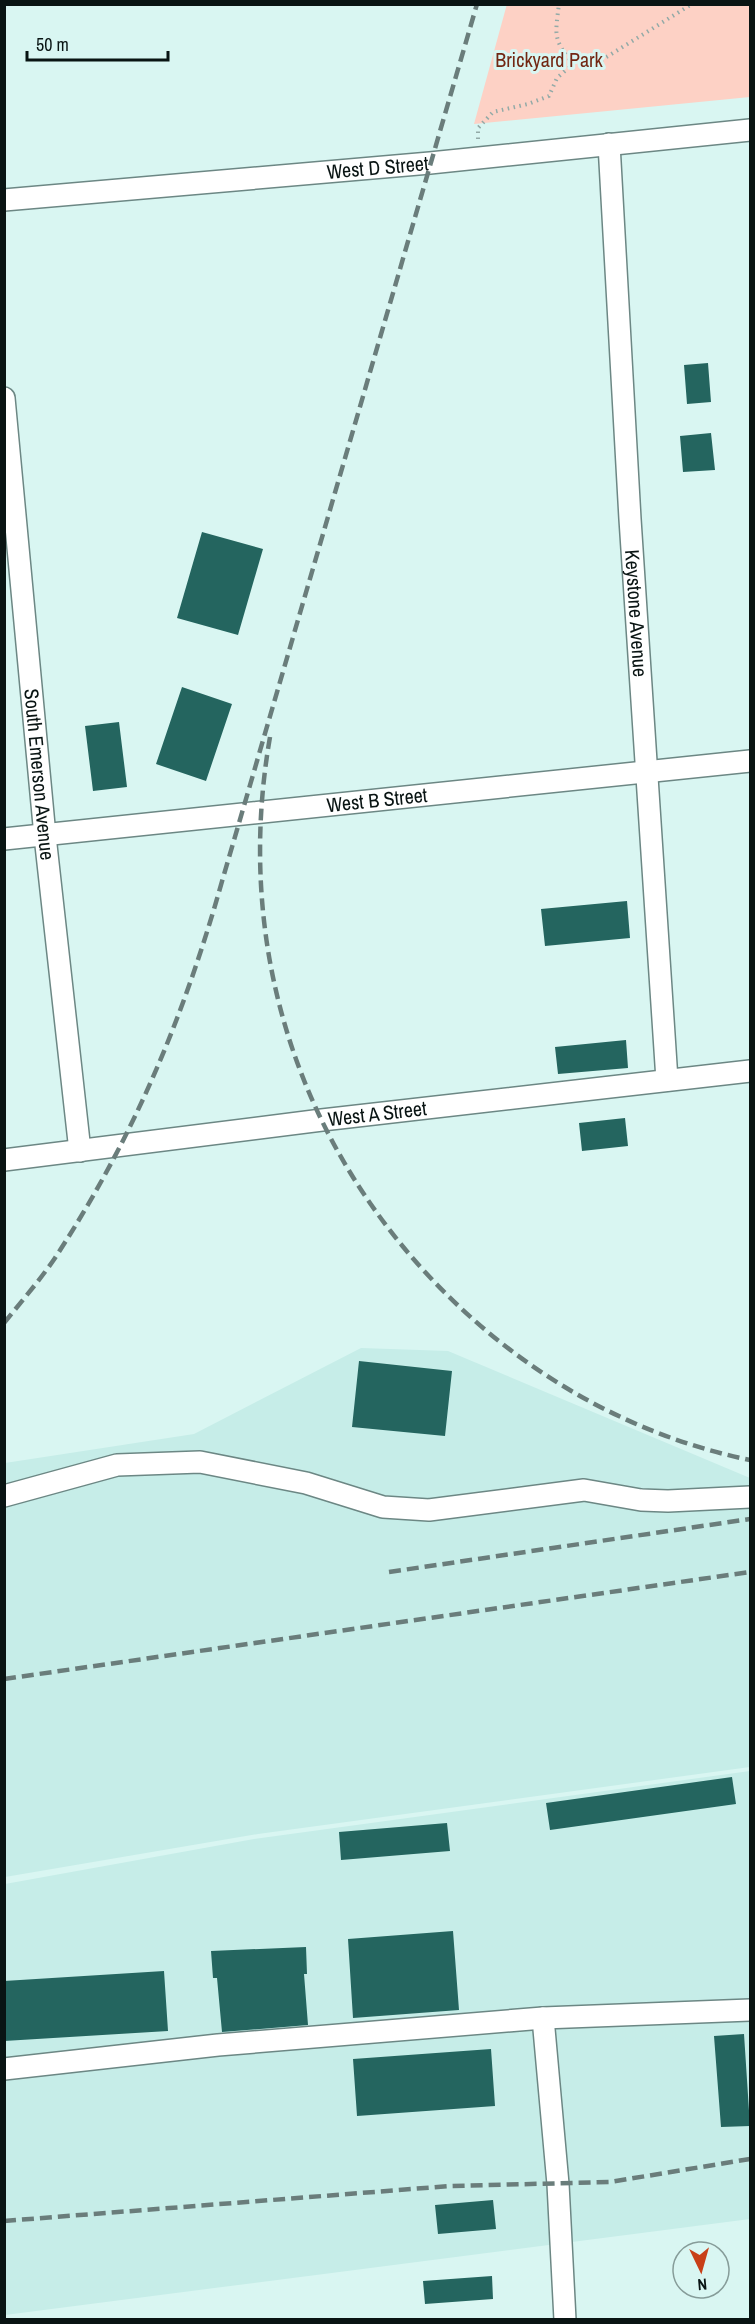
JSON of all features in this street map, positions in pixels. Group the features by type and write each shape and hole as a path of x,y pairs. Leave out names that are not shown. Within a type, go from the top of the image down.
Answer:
{"street":[{"name":"West D Street","path":"4,200 430,163 750,130"},
{"name":"Keystone Avenue","path":"609,144 629,507 667,1080"},
{"name":"South Emerson Avenue","path":"4,398 10,522 80,1152"},
{"name":"West B Street","path":"4,839 750,761"},
{"name":"West A Street","path":"4,1160 750,1071"},
{"path":"4,1496 117,1465 200,1462 306,1483 383,1507 429,1510 584,1490 641,1500 750,1497"},
{"path":"4,2069 218,2045 543,2018 750,2010"},
{"path":"543,2018 558,2184 566,2319"}],"path":[{"path":"559,4 556,29 559,45 573,64"},
{"path":"477,157 478,128 493,112 528,104 549,96 557,78 573,64 592,66 692,4"}],"shaded area":[{"path":"361,1348 448,1351 750,1478 750,1767 258,1834 5,1877 5,1463 194,1434"},
{"path":"750,1771 750,2219 5,2315 5,1884 254,1839"}],"green space":[{"name":"Brickyard Park","path":"507,4 750,5 750,97 474,124"}],"building":[{"path":"708,363 711,402 687,404 684,365"},
{"path":"711,433 715,470 683,472 680,436"},
{"path":"202,532 263,549 238,635 177,618"},
{"path":"182,687 232,704 206,781 156,764"},
{"path":"119,722 127,787 93,791 85,726"},
{"path":"627,901 630,938 545,946 541,909"},
{"path":"626,1040 628,1068 558,1074 555,1047"},
{"path":"625,1118 628,1146 582,1151 579,1123"},
{"path":"359,1361 452,1371 445,1436 352,1427"},
{"path":"732,1777 736,1804 550,1830 546,1803"},
{"path":"447,1823 450,1851 341,1860 339,1832"},
{"path":"453,1931 459,2010 353,2018 348,1939"},
{"path":"306,1947 307,1974 304,1974 308,2025 222,2032 217,1978 213,1978 211,1951"},
{"path":"164,1971 168,2031 4,2041 4,1981"},
{"path":"744,2034 750,2126 721,2127 714,2036"},
{"path":"491,2049 495,2106 357,2116 353,2059"},
{"path":"493,2200 496,2229 438,2234 435,2205"},
{"path":"492,2276 493,2299 425,2304 423,2281"}],"railway":[{"path":"4,1323 55,1258 105,1174 148,1089 183,1001 214,909 477,4"},
{"path":"270,737 261,822 262,906 275,987 298,1065 331,1140 374,1210 427,1274 489,1333 548,1377 579,1396 645,1428 679,1441 750,1460"},
{"path":"389,1572 750,1519"},
{"path":"4,1679 750,1572"},
{"path":"4,2221 450,2186 610,2182 750,2159"}]}
